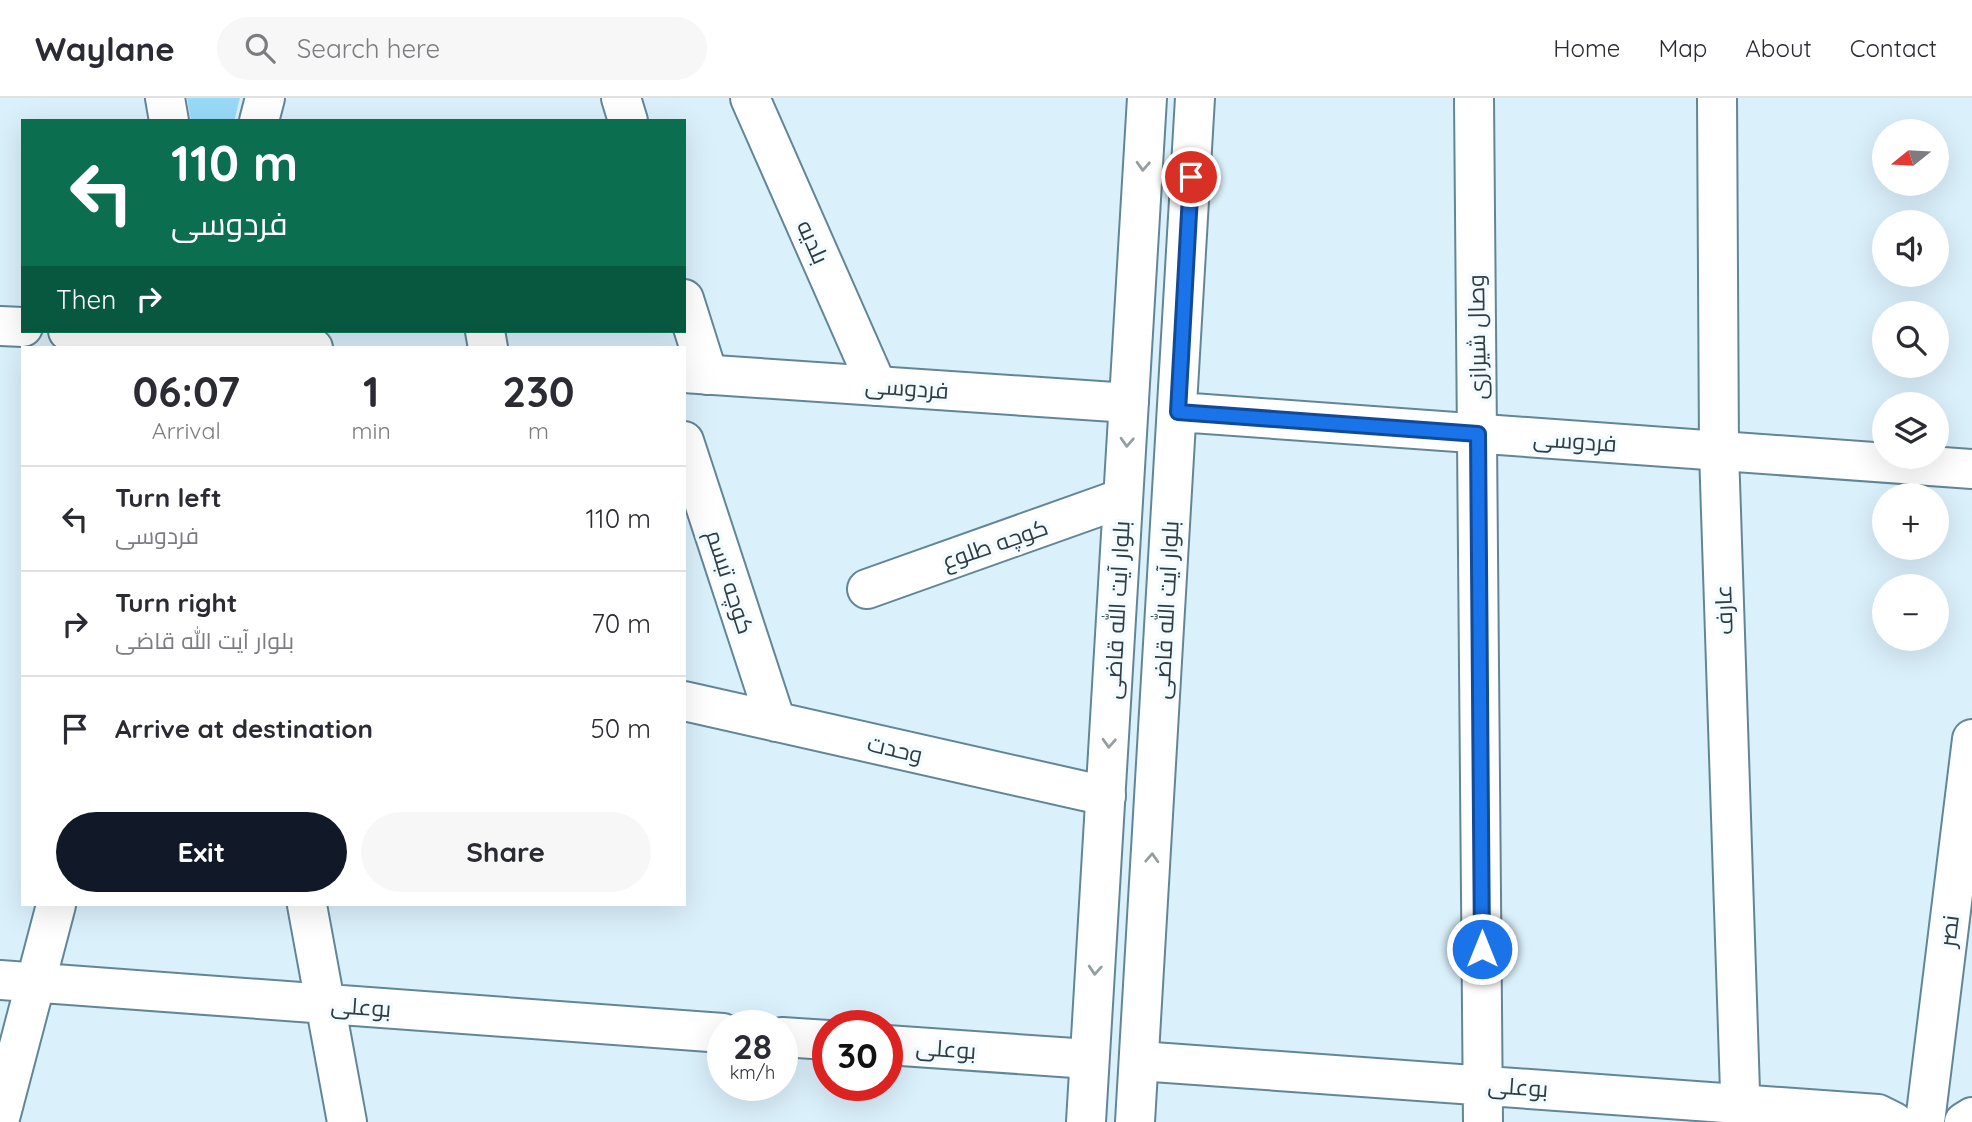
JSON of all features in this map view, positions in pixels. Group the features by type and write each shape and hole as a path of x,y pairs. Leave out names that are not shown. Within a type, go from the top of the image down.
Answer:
{"street":[{"path":"165,98 169,119"},
{"path":"260,119 265,98"},
{"path":"621,98 627,119"},
{"name":"بلدیه","path":"750,98 877,386"},
{"name":"بلوار آیت‌ الله قاضی","path":"1086,1122 1147,98"},
{"name":"بلوار آیت ‌الله قاضی","path":"1135,1122 1195,98"},
{"name":"وصال شیرازی","path":"1474,98 1483,1103"},
{"name":"عارف","path":"1717,98 1719,451 1741,1112"},
{"path":"686,312 696,374"},
{"path":"0,326 21,327"},
{"path":"98,333 286,346"},
{"name":"فردوسی","path":"696,374 1129,403"},
{"name":"فردوسی","path":"1178,412 1972,469"},
{"name":"کوچه تبسم","path":"686,447 776,722"},
{"name":"کوچه طلوع","path":"867,589 1124,498"},
{"name":"وحدت","path":"686,702 1105,796"},
{"name":"نصر","path":"1926,1122 1972,739"},
{"path":"1099,901 1149,904"},
{"path":"0,1118 18,981 56,906"},
{"path":"307,906 347,1122"},
{"name":"بوعلی","path":"18,981 707,1032"},
{"name":"بوعلی","path":"903,1046 1089,1059"},
{"name":"بوعلی","path":"1139,1061 1483,1103 1878,1114 1894,1122"},
{"path":"1964,1122 1972,1117"}],"shaded area":[{"path":"187,98 240,98 235,119 191,119"}],"route":[{"path":"1191,177 1178,412 1478,434 1482,949"}]}
